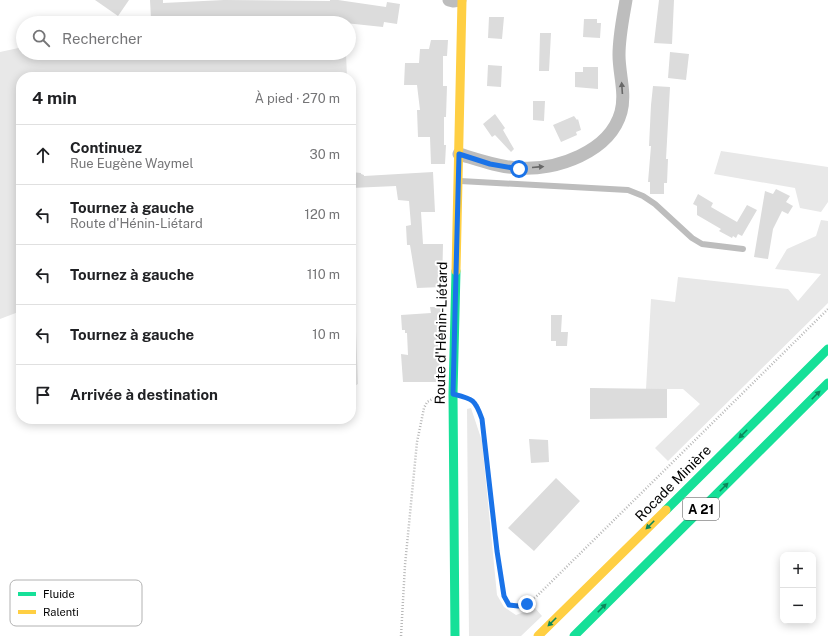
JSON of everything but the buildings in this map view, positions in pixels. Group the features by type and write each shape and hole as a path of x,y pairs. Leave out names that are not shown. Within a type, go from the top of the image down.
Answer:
{"main road":[{"name":"Route d'Hénin-Liétard","path":"455,636 453,394 461,0"},
{"name":"Rocade Minière","path":"538,636 828,349"},
{"name":"A 21","path":"574,636 828,383"}],"street":[{"path":"448,0 461,0"},
{"path":"459,154 490,164 519,169 563,163 584,154 602,143 613,130 621,112 623,95 619,55 626,0"}],"lane":[{"path":"458,181 628,190 643,196 655,204 692,238 702,244 743,249"}],"path":[{"path":"401,636 405,565 418,442 424,408 427,402 432,398 453,394 469,398 477,404 482,419 497,551 504,596 509,605 518,606 527,604 538,595 828,309"}],"shaded area":[{"path":"16,49 16,60 346,60 347,72 16,72 16,313 0,319 0,52"},
{"path":"721,151 828,167 828,202 821,212 800,208 795,188 714,174"},
{"path":"821,220 828,221 828,303 668,461 655,448 700,404 683,389 646,389 651,299 675,302 678,277 788,289 798,301 821,274 775,269 787,249 816,236"},
{"path":"356,331 358,384 356,385"},
{"path":"471,408 482,441 497,595 504,607 516,615 535,608 542,616 521,636 469,636 467,409"}],"traffic: fast":[{"path":"455,636 453,394 456,271"},
{"path":"666,510 828,349"},
{"path":"574,636 828,383"}],"traffic: slow":[{"path":"456,271 462,0"},
{"path":"538,636 666,510"}],"route":[{"path":"519,169 490,164 459,154 453,394 469,398 477,404 482,419 497,551 504,596 509,605 518,606 527,604"}]}
